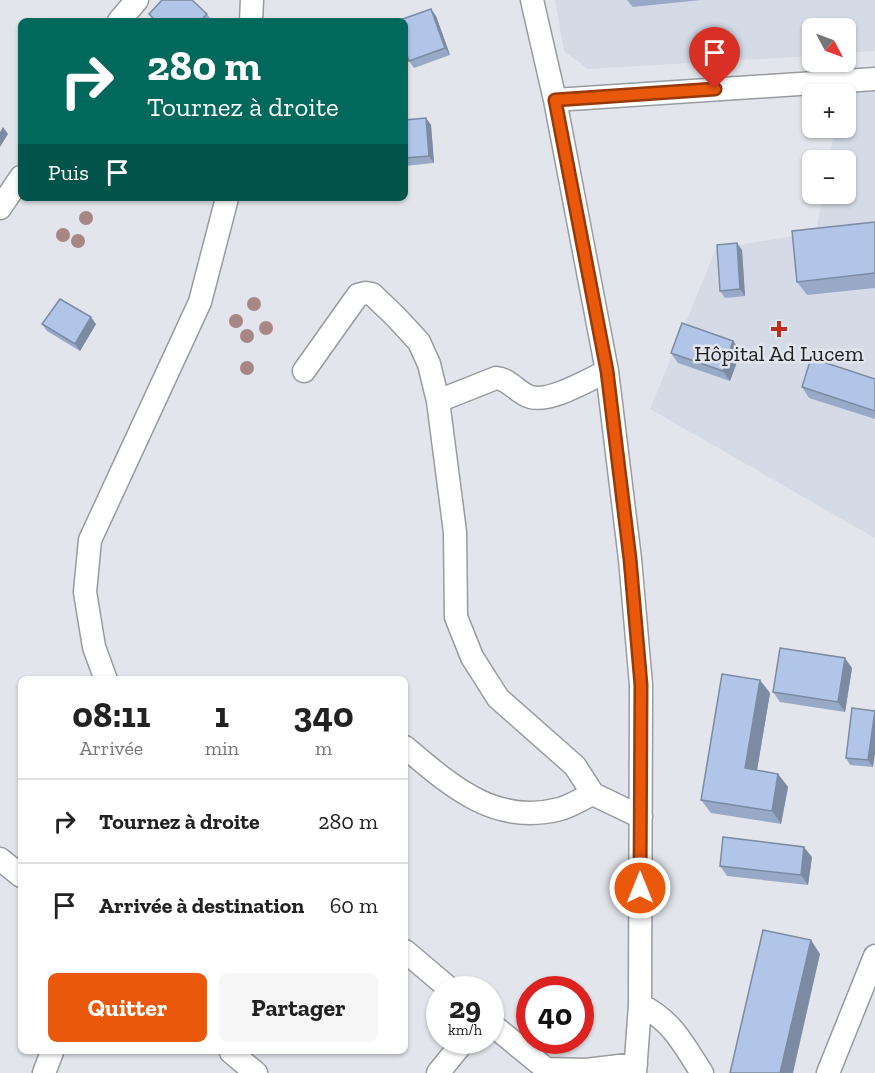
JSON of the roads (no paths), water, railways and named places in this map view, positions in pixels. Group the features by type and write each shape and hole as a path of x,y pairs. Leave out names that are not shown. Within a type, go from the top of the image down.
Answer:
{"street":[{"path":"122,18 137,0"},
{"path":"251,18 252,0"},
{"path":"504,1034 549,1071 636,1069 640,1005 641,685 630,559 607,371 555,100 532,0"},
{"path":"555,100 875,79"},
{"path":"0,208 18,181"},
{"path":"105,676 94,647 85,592 90,540 200,302 226,201"},
{"path":"304,371 358,295 372,294 419,342 429,364 438,401 455,532 456,617 472,657 498,698 575,766 593,794 641,817"},
{"path":"438,401 496,378 503,378 533,398 548,398 607,371"},
{"path":"408,750 446,783 483,805 511,811 552,810 560,809 593,794"},
{"path":"0,859 18,874"},
{"path":"408,954 434,976"},
{"path":"828,1073 875,956"},
{"path":"640,1005 659,1014 702,1073"},
{"path":"44,1073 51,1054"},
{"path":"233,1054 256,1073"},
{"path":"438,1073 453,1054"}],"place":[{"name":"Hôpital Ad Lucem","path":"779,329"}]}
